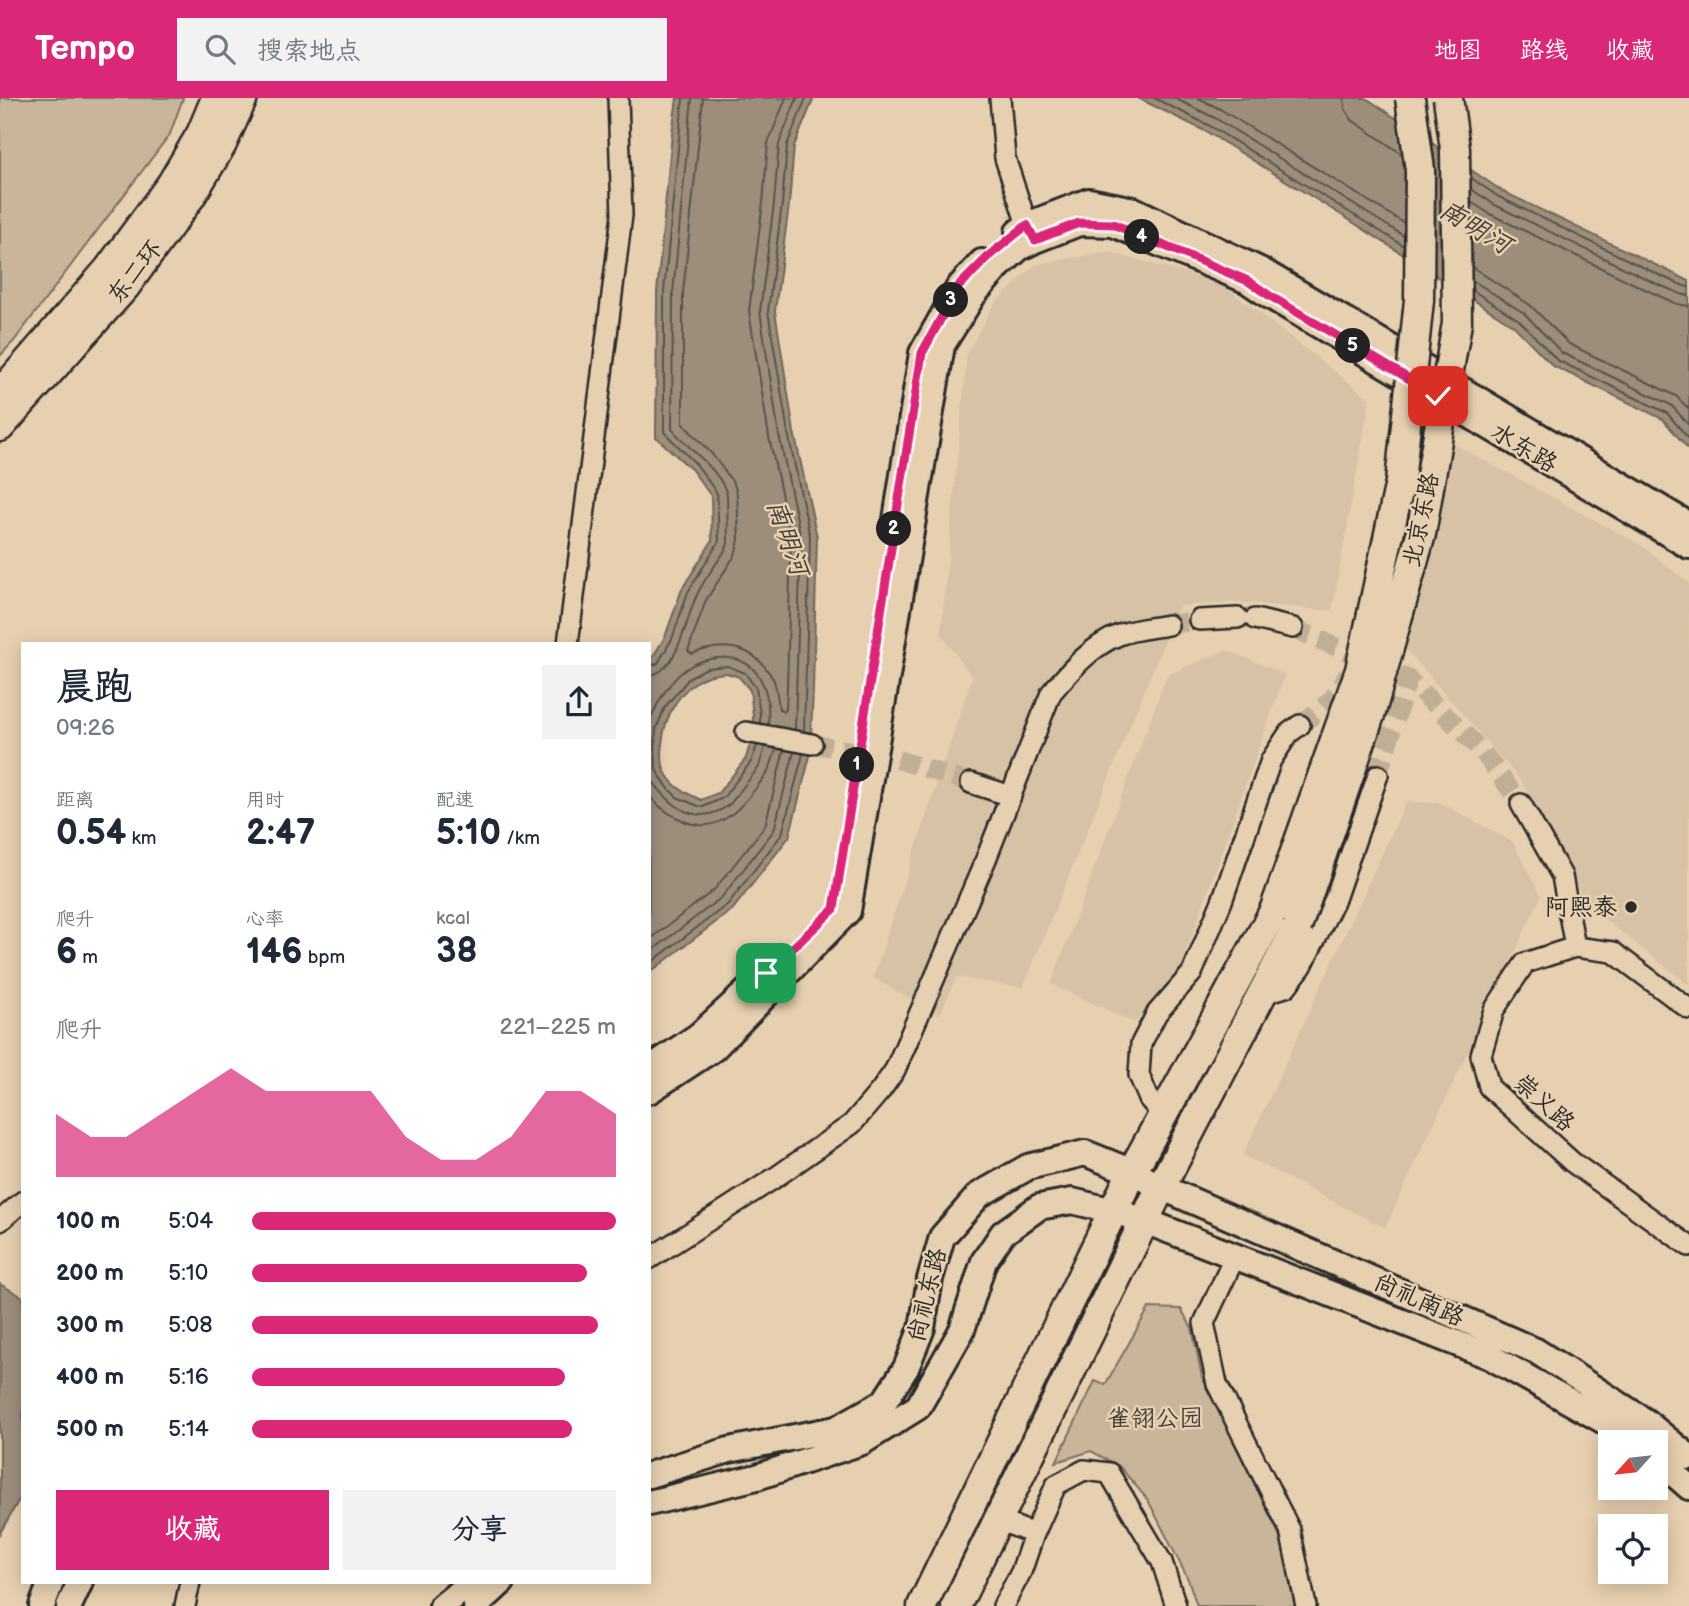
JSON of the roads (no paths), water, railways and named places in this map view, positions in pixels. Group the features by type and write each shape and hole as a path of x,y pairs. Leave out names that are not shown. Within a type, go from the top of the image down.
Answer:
{"highway":[{"name":"东二环","path":"0,427 8,396 108,270 172,183 201,134 216,98"},
{"name":"东二环","path":"8,396 125,287 191,196 222,144 243,98"},
{"name":"北京东路","path":"922,1606 1132,1172 1274,911 1360,670 1400,482 1419,300 1420,170 1410,98"},
{"name":"北京东路","path":"956,1606 1161,1187 1297,927 1371,712 1421,534 1457,323 1455,149 1448,98"}],"main road":[{"name":"水东路","path":"651,1068 698,1036 834,909 922,353 958,287 991,254 1089,201 1134,210 1262,271 1689,525"},
{"name":"水东路","path":"651,1090 713,1049 848,911 942,345 974,294 1031,232 1079,223 1113,224 1248,281 1689,546"},
{"name":"尚礼东路","path":"651,1474 729,1450 836,1429 884,1402 906,1368 922,1328 930,1279 942,1237 979,1195 1028,1167 1085,1153 1132,1172"},
{"name":"尚礼南路","path":"1132,1172 1536,1352 1645,1421 1689,1457"},
{"name":"尚礼东路","path":"651,1503 757,1477 862,1442 907,1414 918,1407 962,1330 984,1261 1003,1233 1039,1207 1072,1201 1114,1211"},
{"name":"尚礼南路","path":"1114,1211 1489,1356 1620,1430"},
{"path":"1668,1469 1689,1487"},
{"path":"42,1606 50,1584"},
{"path":"69,1606 79,1584"},
{"path":"442,1606 470,1584"},
{"path":"476,1606 500,1584"}],"street":[{"path":"568,642 621,215 618,98"},
{"path":"1000,98 1005,158 1031,232"},
{"path":"1199,620 1247,618 1293,628"},
{"path":"651,1258 852,1124 881,1090 895,1070 986,859 1051,693 1096,647 1120,634 1168,625"},
{"path":"1163,1115 1149,1100 1139,1075 1141,1044 1157,1013 1192,974 1222,901 1271,760 1289,733 1300,725"},
{"path":"746,732 812,744"},
{"path":"1262,994 1286,987 1302,966 1335,899 1378,775"},
{"path":"971,783 1011,796"},
{"path":"1521,804 1562,876 1575,947"},
{"name":"崇义路","path":"1689,1009 1613,952 1575,947 1525,963 1494,1010 1481,1055 1489,1087 1572,1162 1689,1246"},
{"path":"0,1221 21,1203"},
{"path":"1235,1256 1204,1323 1217,1384 1290,1530 1306,1606"},
{"path":"1003,1606 1021,1572 1034,1534 1056,1485 1084,1470 1109,1473 1162,1562 1176,1606"},
{"path":"999,1520 1034,1534"},
{"path":"185,1606 190,1584"}],"water":[{"name":"南明河","path":"677,98 814,98 794,146 775,311 794,432 817,537 810,756 789,837 733,909 651,971 651,660 665,637 682,589 712,541 711,496 692,470 656,437 657,292","holes":["727,673 739,677 750,690 752,738 746,758 718,793 701,800 675,785 664,769 662,743 670,713 681,696 699,680"]},
{"name":"南明河","path":"1138,98 1366,98 1502,191 1689,281 1689,450 1663,419 1553,366 1514,326 1207,132"},
{"path":"0,1284 21,1296 21,1496 0,1533"}],"tunnel":[{"path":"1168,625 1199,620"},
{"path":"1293,628 1408,679 1482,751 1521,804"},
{"path":"1300,725 1334,697 1348,673"},
{"path":"1378,775 1408,679"},
{"path":"812,744 890,757 971,783"}],"place":[{"name":"阿熙泰","path":"1631,907"}],"park label":[{"name":"雀翎公园","path":"1155,1418"}]}
